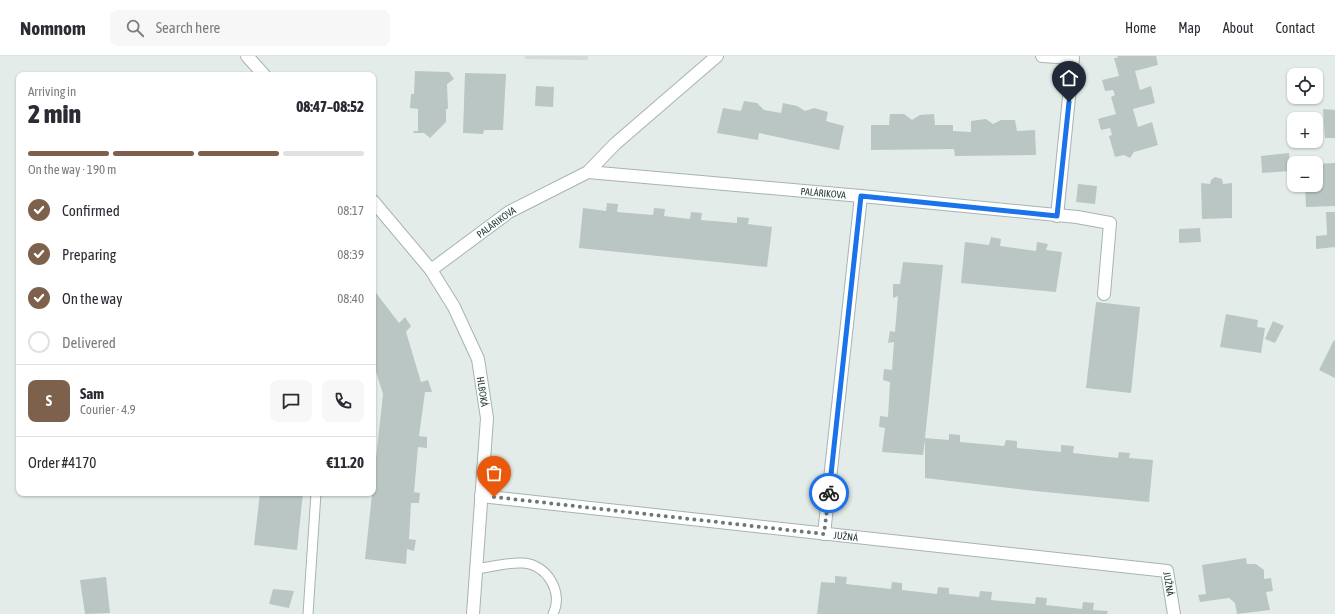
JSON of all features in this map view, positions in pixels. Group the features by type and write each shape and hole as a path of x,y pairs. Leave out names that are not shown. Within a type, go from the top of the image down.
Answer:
{"street":[{"path":"247,56 261,72"},
{"name":"PALÁRIKOVA","path":"431,270 509,212 588,172 615,144 717,56"},
{"path":"1042,56 1073,57 1057,216"},
{"name":"PALÁRIKOVA","path":"588,172 861,196 1057,216 1110,223 1104,294"},
{"path":"824,534 861,196"},
{"name":"HLBOKÁ","path":"376,205 431,270 454,307 478,360 487,418 473,614"},
{"name":"JUŽNÁ","path":"481,496 1167,571 1174,614"}],"lane":[{"path":"308,614 316,496"},
{"path":"476,569 524,563 536,568 548,576 555,587 557,600 553,614"}],"shaded area":[{"path":"525,56 588,56 588,60 525,59"}],"building":[{"path":"1117,56 1156,56 1158,65 1135,71 1140,90 1151,86 1155,103 1133,109 1138,127 1152,122 1158,145 1134,152 1130,158 1124,155 1115,157 1109,136 1112,135 1110,128 1101,130 1098,119 1116,114 1111,97 1115,95 1113,90 1105,91 1102,80 1119,76 1114,58 1118,58"},
{"path":"415,71 449,72 454,79 447,84 448,109 446,109 446,122 430,138 424,133 413,133 414,131 418,131 418,109 410,108 411,94 414,94"},
{"path":"465,73 506,74 503,130 484,130 483,134 463,133"},
{"path":"536,86 554,87 553,107 535,106"},
{"path":"744,101 757,103 764,110 781,113 783,103 797,106 805,111 814,108 828,112 826,121 844,126 839,150 759,133 758,140 717,133 723,108 741,111"},
{"path":"1323,109 1335,110 1335,138 1325,138"},
{"path":"890,114 904,114 912,120 920,115 934,114 935,125 953,125 953,131 971,132 971,121 986,119 993,124 1001,120 1015,120 1017,131 1035,130 1036,155 955,156 954,149 871,150 871,125 889,125"},
{"path":"1289,153 1289,156 1287,156 1287,171 1262,173 1261,156"},
{"path":"1335,163 1335,206 1306,207 1305,192 1323,192 1323,164"},
{"path":"1215,177 1222,179 1223,184 1232,183 1232,218 1202,219 1201,183 1210,184 1211,180"},
{"path":"1078,184 1097,186 1095,204 1076,202"},
{"path":"607,203 618,204 617,212 653,215 654,208 665,209 664,216 690,219 691,212 702,213 701,220 737,223 737,217 749,218 748,224 772,227 767,267 579,248 583,208 606,211"},
{"path":"1326,212 1335,212 1335,247 1316,249 1316,236 1327,235"},
{"path":"1200,228 1201,242 1179,243 1179,229"},
{"path":"991,237 1001,239 1000,246 1036,251 1037,242 1048,244 1046,250 1062,252 1056,292 961,283 965,242 989,245"},
{"path":"903,262 943,265 925,438 949,440 949,434 960,435 960,442 1004,446 1006,440 1017,441 1017,448 1061,452 1061,445 1074,446 1073,453 1118,458 1119,452 1130,453 1129,458 1153,460 1149,502 1035,491 925,478 925,440 923,455 882,452 885,428 879,427 880,416 888,417 890,382 883,380 884,369 892,370 894,342 888,343 890,331 895,332 898,296 893,298 893,284 900,284"},
{"path":"376,293 399,323 405,317 411,326 406,332 421,382 428,380 432,392 425,392 419,436 427,437 427,448 418,447 414,492 420,493 419,503 411,503 409,539 416,540 414,551 407,549 406,564 365,559 372,496 376,496 376,458 383,394 376,372"},
{"path":"1096,302 1140,307 1131,393 1086,388"},
{"path":"1226,314 1258,320 1257,327 1265,328 1261,353 1220,347"},
{"path":"1273,321 1284,326 1275,343 1265,339"},
{"path":"1334,340 1335,341 1335,378 1319,370"},
{"path":"260,496 303,496 297,550 254,545"},
{"path":"1246,558 1247,564 1256,564 1264,570 1264,579 1271,578 1273,591 1266,592 1270,610 1237,614 1235,603 1229,598 1200,602 1198,595 1206,594 1202,565"},
{"path":"835,576 847,577 846,584 891,589 892,582 902,583 902,590 937,594 938,587 949,588 949,594 979,597 980,591 992,592 991,600 1035,604 1036,597 1047,598 1046,605 1082,609 1083,602 1094,603 1093,610 1108,611 1107,614 817,614 821,582 835,583"},
{"path":"106,577 110,613 85,614 80,580"},
{"path":"273,589 294,591 289,608 269,604"}],"way so far":[{"path":"494,497 824,534 829,493"}],"route":[{"path":"829,493 861,196 1057,216 1069,102"}]}
